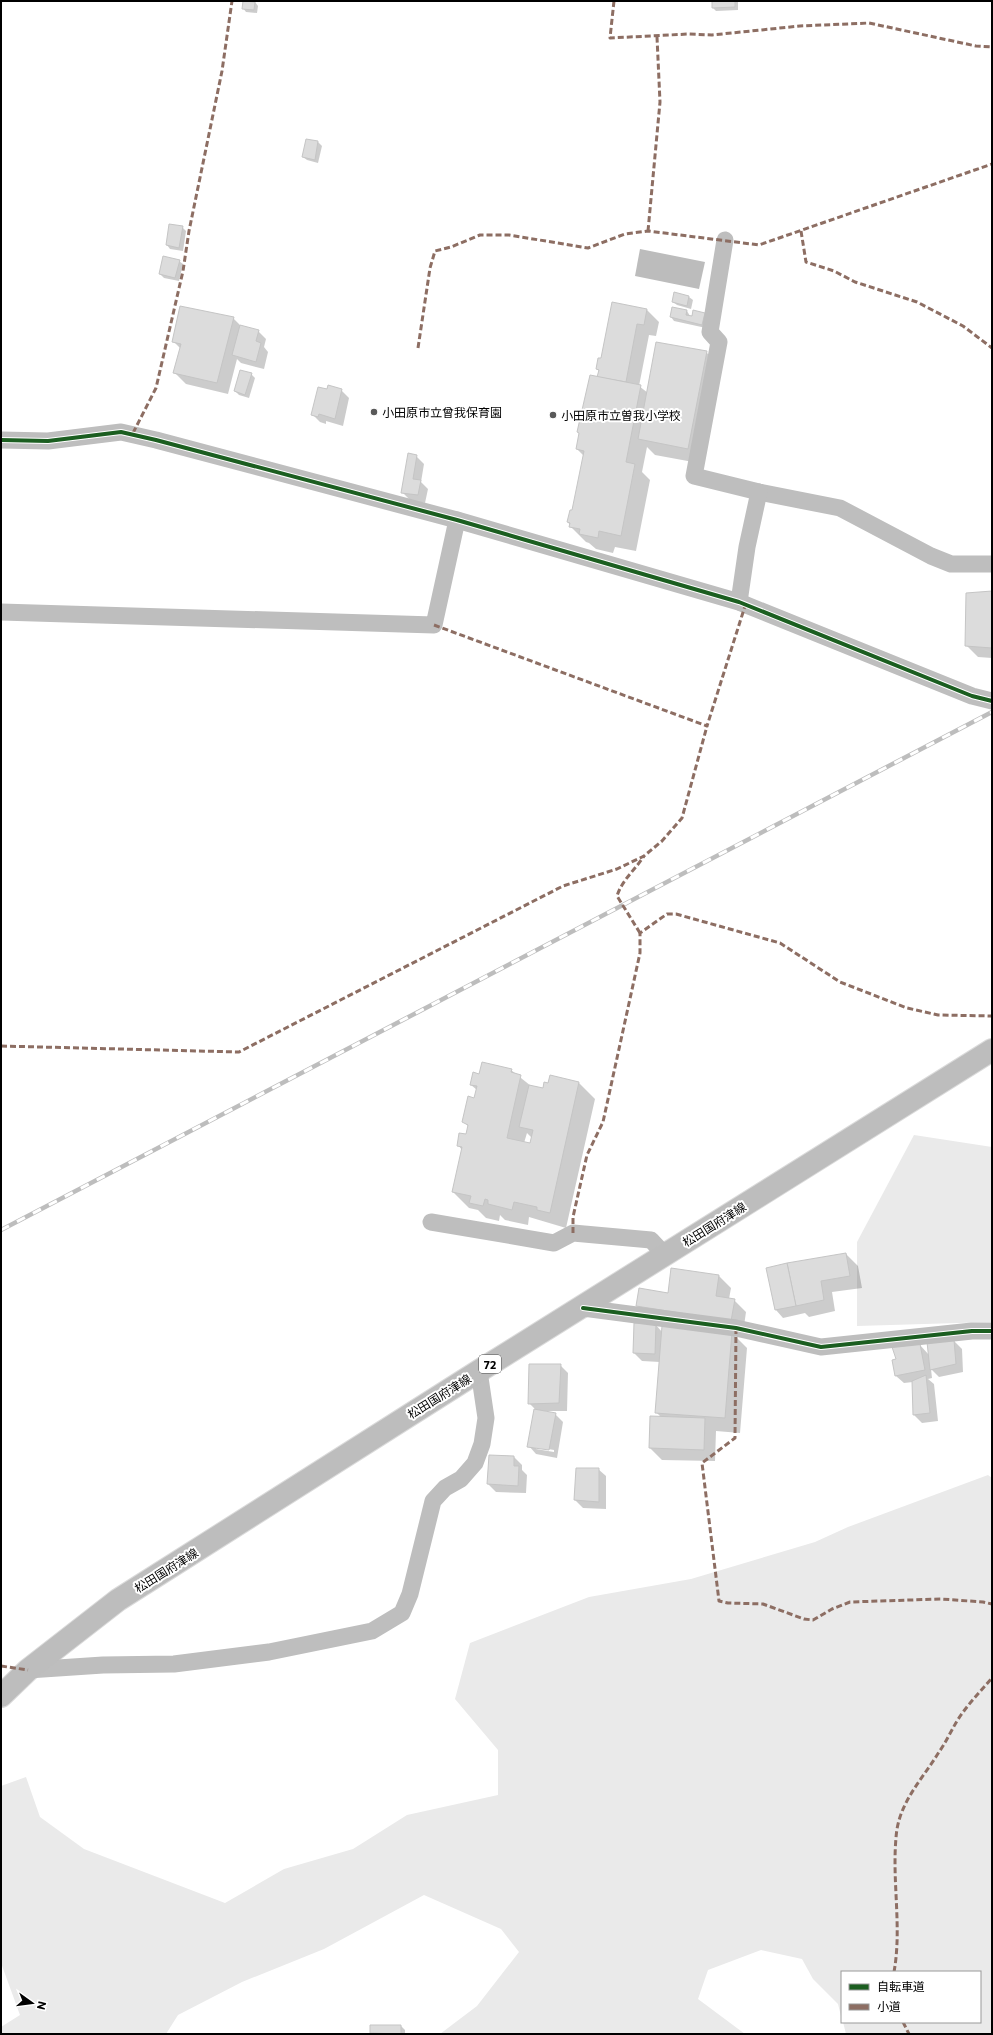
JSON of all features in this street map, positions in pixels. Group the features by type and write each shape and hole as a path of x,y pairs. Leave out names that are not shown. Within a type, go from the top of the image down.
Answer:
{"main road":[{"name":"松田国府津線","path":"1,1696 28,1670 118,1600 479,1371 583,1308 665,1254 992,1050"}],"street":[{"path":"725,240 710,332 719,342 694,476 760,492 840,508 931,556 951,564 992,564"},
{"path":"1,440 48,441 121,432 132,434 457,520 739,602 972,696 992,701"},
{"path":"739,602 747,547 760,492"},
{"path":"1,612 434,625 457,520"},
{"path":"431,1222 554,1243 573,1233 651,1240 665,1254"},
{"path":"583,1308 736,1328 821,1347 972,1331 992,1331"},
{"path":"28,1670 103,1665 174,1664 269,1652 372,1631 402,1613 410,1594 433,1501 445,1488 461,1479 475,1463 482,1444 486,1418 479,1371"}],"shaded area":[{"path":"640,249 705,262 699,289 635,276"},
{"path":"914,1135 992,1147 992,1322 857,1326 857,1242"},
{"path":"988,1475 992,1478 992,2034 846,2034 843,2023 981,2023 981,1971 841,1971 841,2016 838,2004 813,1979 802,1959 761,1950 708,1970 698,1999 745,2034 440,2034 477,2006 519,1952 501,1929 424,1895 324,1949 242,1982 178,2015 166,2034 1,2034 1,2027 20,2015 1,1963 1,1786 26,1777 40,1817 84,1849 225,1903 284,1869 353,1849 407,1815 498,1795 498,1750 455,1699 470,1643 589,1597 691,1579 815,1542 848,1527"}],"building":[{"path":"243,1 255,2 254,10 242,9"},
{"path":"712,1 735,1 735,7 712,8"},
{"path":"306,139 318,141 315,160 302,157"},
{"path":"169,224 183,226 179,248 166,245"},
{"path":"163,256 180,260 175,278 159,274"},
{"path":"674,292 689,296 687,306 672,302"},
{"path":"612,302 647,309 644,325 637,324 626,382 597,377 599,370 596,369 598,358 601,358"},
{"path":"180,306 234,317 217,383 173,373 181,344 172,342"},
{"path":"672,307 687,310 686,315 692,316 693,310 705,313 702,325 670,317"},
{"path":"240,325 259,330 256,341 261,343 256,362 232,355"},
{"path":"656,342 707,351 688,449 638,439"},
{"path":"240,370 252,373 245,395 234,391"},
{"path":"590,375 641,385 626,462 635,464 621,536 599,531 598,538 579,534 580,529 569,527 570,523 567,522 570,510 572,510 584,451 576,449 579,433 577,432"},
{"path":"328,385 342,389 335,419 319,414 318,417 311,415 318,387 327,389"},
{"path":"408,453 417,455 413,479 421,480 418,495 401,493"},
{"path":"992,591 992,648 965,646 966,593"},
{"path":"482,1062 512,1069 511,1072 521,1075 507,1138 530,1143 533,1130 519,1127 529,1085 543,1088 544,1082 548,1083 550,1075 579,1082 550,1213 537,1210 537,1207 514,1202 512,1210 488,1204 488,1200 485,1199 483,1206 469,1203 471,1196 452,1192 462,1147 457,1146 459,1133 466,1134 468,1125 462,1122 468,1096 474,1098 477,1086 470,1085 473,1072 479,1074"},
{"path":"846,1253 850,1276 821,1281 824,1300 796,1306 787,1263"},
{"path":"787,1263 796,1306 775,1310 766,1268"},
{"path":"671,1268 719,1275 716,1296 735,1299 731,1321 636,1306 639,1288 668,1293"},
{"path":"634,1323 656,1324 655,1354 633,1353"},
{"path":"662,1326 732,1332 725,1418 655,1413"},
{"path":"954,1340 956,1364 930,1370 927,1342"},
{"path":"920,1344 925,1370 895,1376 892,1360 896,1359 892,1347"},
{"path":"529,1364 561,1364 559,1403 528,1404"},
{"path":"926,1375 930,1413 913,1415 912,1381"},
{"path":"534,1409 556,1413 549,1450 527,1447"},
{"path":"650,1416 705,1418 704,1450 649,1448"},
{"path":"489,1455 514,1456 514,1466 519,1466 518,1486 487,1484"},
{"path":"576,1468 599,1468 599,1502 574,1500"},
{"path":"370,2025 401,2025 401,2034 370,2033"}],"railway":[{"path":"1,1230 992,712"}],"marked path":[{"path":"133,433 156,388 183,271 189,231 222,71 232,1"},
{"path":"614,1 610,38 689,34 712,35 800,26 869,23 976,46 992,47"},
{"path":"648,231 660,102 657,37"},
{"path":"418,348 430,268 435,251 451,247 480,235 509,235 588,248 625,234 648,231 759,245 992,164"},
{"path":"801,231 806,262 834,271 855,282 917,302 963,326 992,348"},
{"path":"434,625 707,726 745,606"},
{"path":"1,1046 239,1052 563,886 617,869 644,856 662,841 682,818 707,726"},
{"path":"640,933 617,896 625,880 644,856"},
{"path":"573,1233 573,1217 587,1155 603,1122 640,953 640,933 667,914 676,914 780,943 840,982 907,1008 938,1015 992,1016"},
{"path":"736,1328 735,1438 702,1463 719,1601 728,1603 763,1604 804,1619 813,1620 832,1609 850,1602 941,1599 992,1604"},
{"path":"1,1666 28,1670"},
{"path":"894,1971 897,1939 895,1855 896,1838 901,1814 912,1792 942,1748 961,1715 992,1678"},
{"path":"904,2023 909,2034"}],"cycle path":[{"path":"1,440 48,441 121,432 156,440 457,520 739,602 972,696 992,701"},
{"path":"583,1308 736,1328 821,1347 972,1331 992,1331"}],"place":[{"name":"小田原市立曾我保育園","path":"374,412"},
{"name":"小田原市立曽我小学校","path":"553,415"}]}
